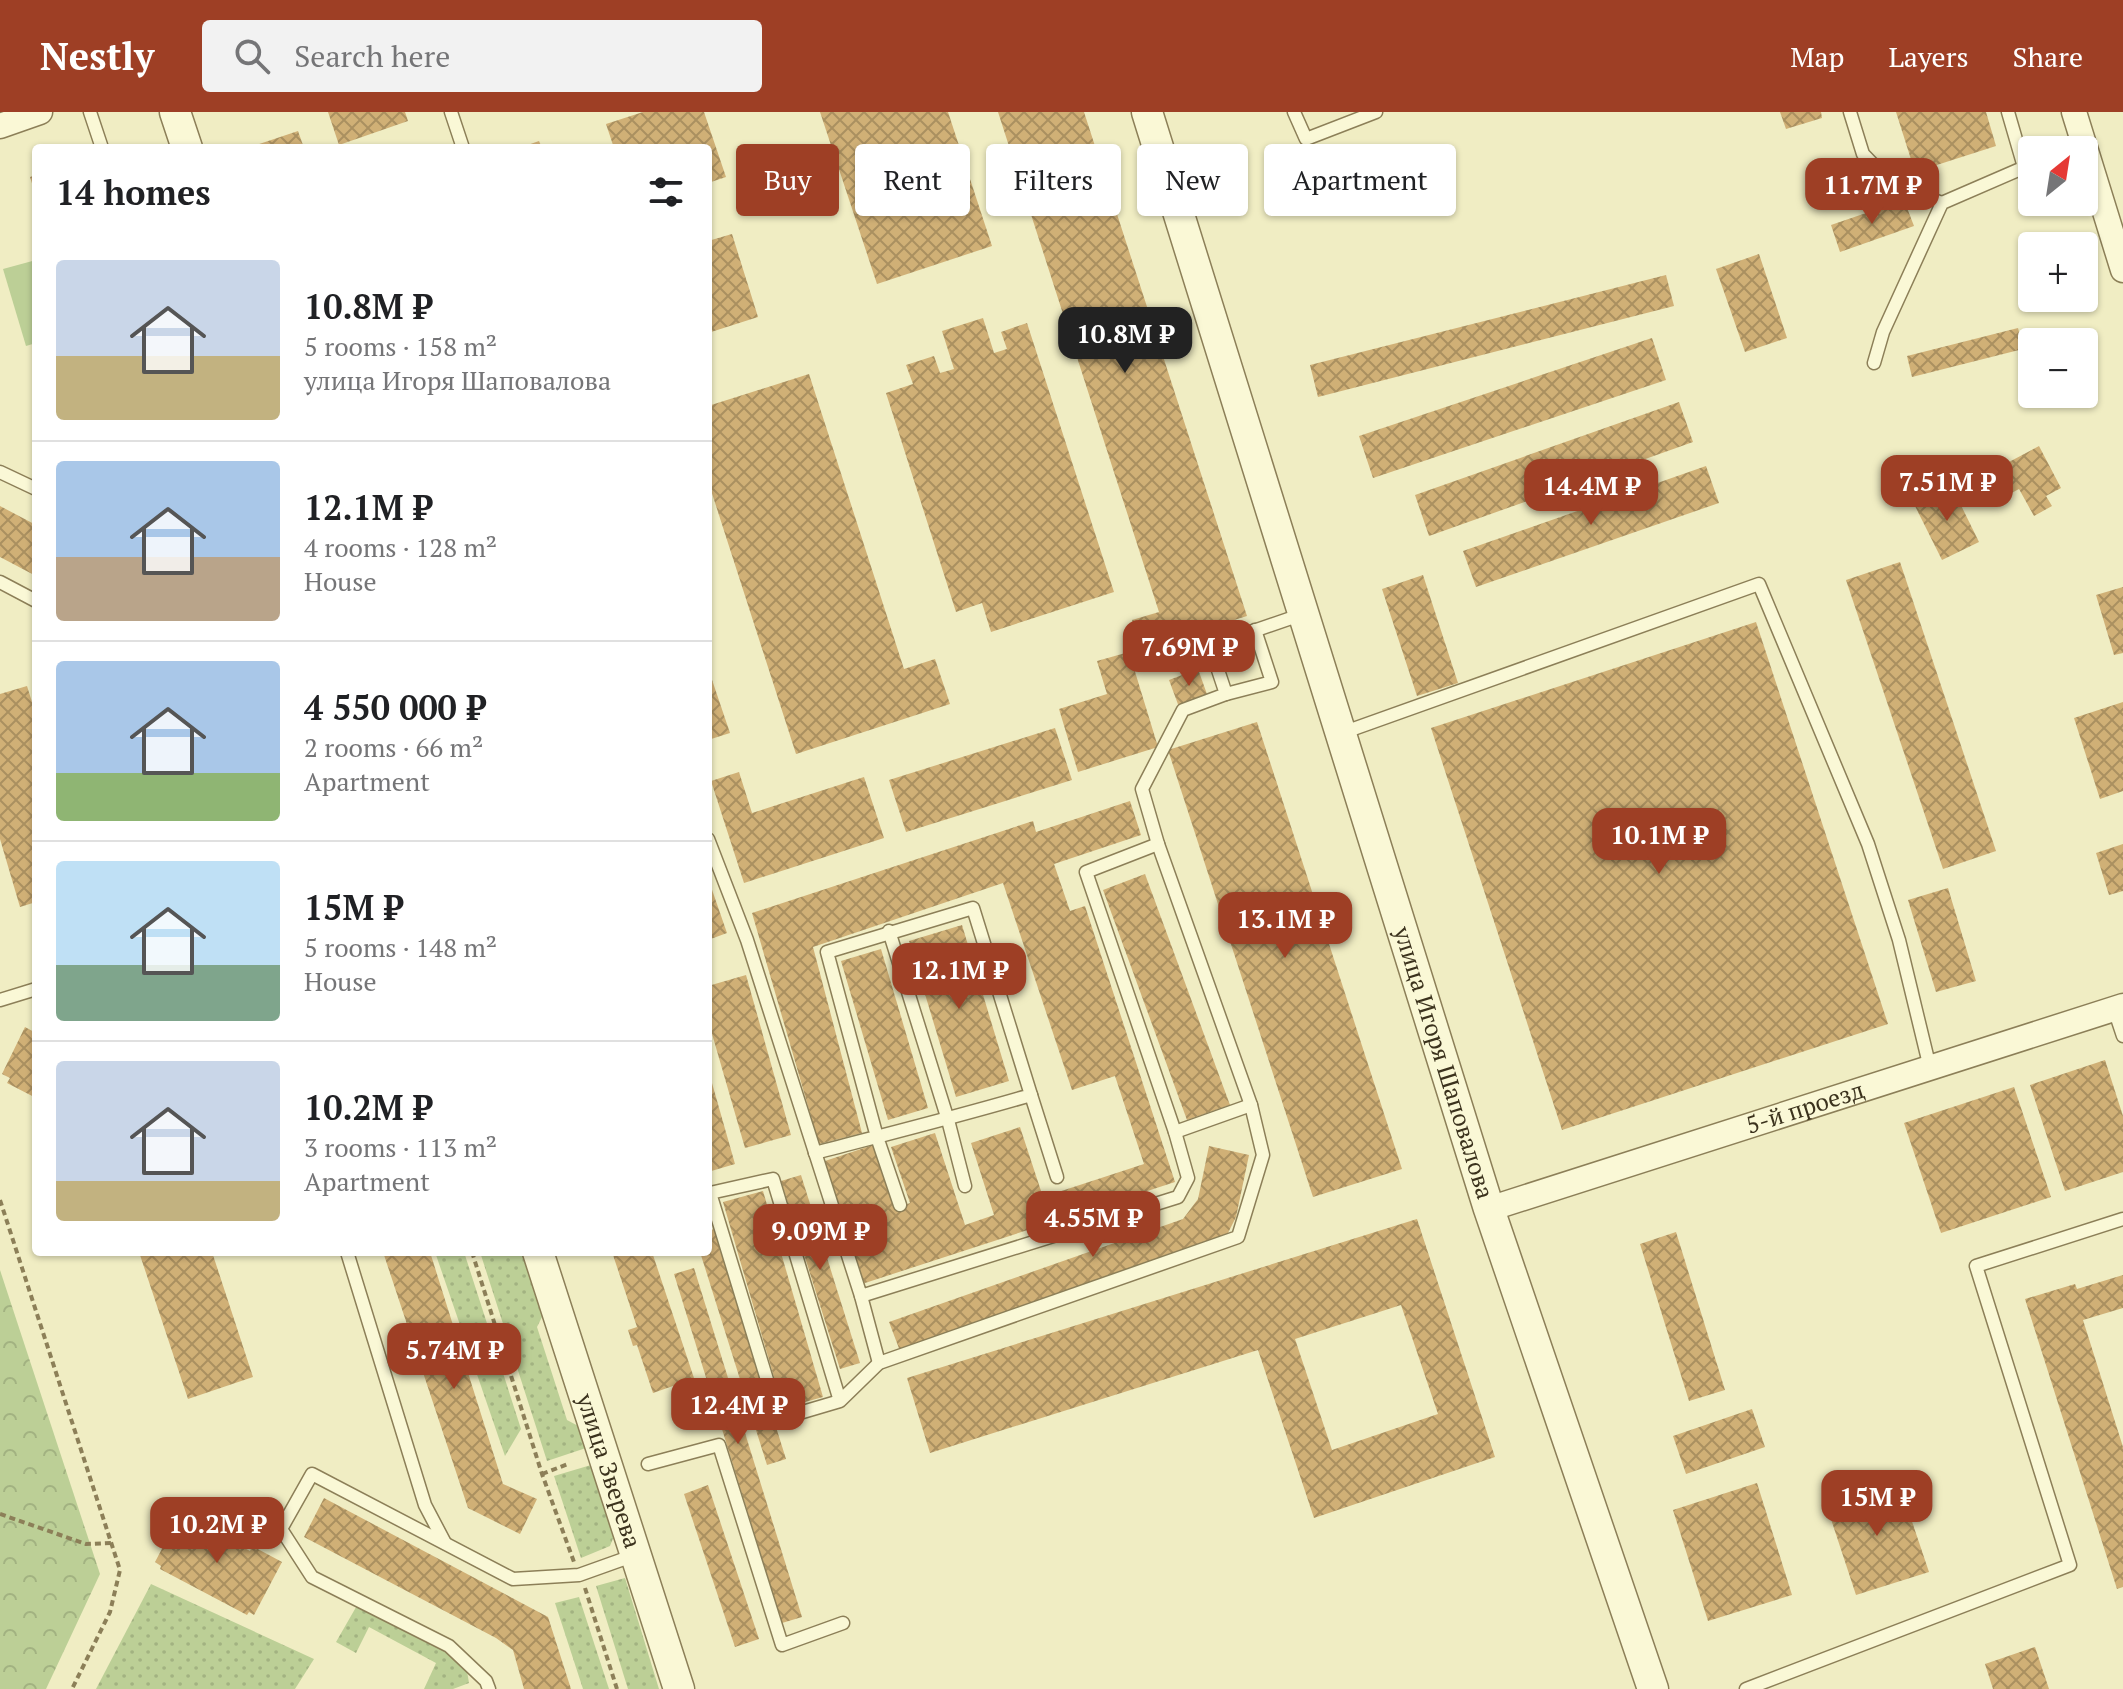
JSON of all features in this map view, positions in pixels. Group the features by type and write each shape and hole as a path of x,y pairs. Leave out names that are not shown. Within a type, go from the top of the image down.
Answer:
{"street":[{"path":"0,126 40,112"},
{"path":"175,112 186,144"},
{"name":"улица Игоря Шаповалова","path":"1147,112 1489,1209 1653,1689"},
{"path":"2073,136 2074,112"},
{"path":"2098,209 2123,270"},
{"name":"5-й проезд","path":"1489,1209 2119,1007"},
{"name":"улица Зверева","path":"539,1256 679,1689"}],"lane":[{"path":"90,112 101,144"},
{"path":"451,112 462,144"},
{"path":"1294,112 1306,139 1376,112"},
{"path":"1850,112 1863,154 1892,184 1942,203"},
{"path":"2008,112 2018,138"},
{"path":"1874,363 1883,332 1942,203 2018,169"},
{"path":"0,472 32,487"},
{"path":"0,582 32,599"},
{"path":"1341,733 1759,584 1868,844 1899,940 1930,1068"},
{"path":"1226,694 1210,646 1304,613"},
{"path":"712,1200 779,1419 840,1401 879,1363 1238,1237 1263,1155 1251,1105 1158,844 1142,789 1183,710 1272,682 1255,630"},
{"path":"861,1296 1178,1197 1188,1178 1175,1132 1086,872 1158,844"},
{"path":"713,866 747,940 861,1296 879,1363"},
{"path":"900,1205 877,1137 827,952 973,908 1057,1177"},
{"path":"889,931 948,1120 965,1186"},
{"path":"0,1000 32,990"},
{"path":"2119,1007 2123,1036"},
{"path":"815,1153 948,1120 1031,1095"},
{"path":"1175,1132 1251,1105"},
{"path":"712,1193 773,1179 840,1401"},
{"path":"1746,1689 2070,1565 1976,1266 2123,1219"},
{"path":"348,1256 425,1505 445,1543"},
{"path":"648,1464 719,1445 782,1645 843,1623"},
{"path":"489,1689 486,1681 449,1646 312,1577 281,1529 312,1474 513,1579 579,1575 635,1555"}],"path":[{"path":"0,1200 120,1570 110,1612 72,1689"},
{"path":"473,1256 542,1474 617,1689"},
{"path":"542,1474 568,1464"},
{"path":"0,1514 86,1544 111,1543"}],"green space":[{"path":"32,261 32,344 26,346 3,269"},
{"path":"436,1256 465,1256 521,1429 505,1456"},
{"path":"481,1256 525,1256 545,1311 537,1327 567,1420 582,1428 586,1448 547,1461"},
{"path":"0,1270 100,1574 46,1689 0,1689"},
{"path":"591,1465 614,1536 610,1546 581,1558 554,1476"},
{"path":"625,1578 659,1689 628,1689 596,1586"},
{"path":"151,1584 314,1659 295,1689 96,1689"},
{"path":"579,1597 609,1689 583,1689 555,1603"},
{"path":"359,1602 428,1636 466,1665 469,1683 453,1689 424,1689 436,1663 369,1627 356,1653 336,1642"}],"building":[{"path":"328,112 405,112 408,121 339,144"},
{"path":"643,112 704,112 726,177 712,182 712,144 613,144 606,124"},
{"path":"820,112 948,112 959,144 855,144 855,216 970,216 970,179 992,246 877,284 839,169 839,144 831,144"},
{"path":"998,112 1084,112 1094,144 1008,144"},
{"path":"1780,112 1821,112 1822,118 1786,129"},
{"path":"1896,112 1986,112 1996,146 1915,172"},
{"path":"298,131 303,144 259,144"},
{"path":"1904,200 1914,226 1840,252 1831,225"},
{"path":"1031,216 1118,216 1247,616 1142,649 1132,620 1159,612"},
{"path":"732,234 758,317 712,332 712,240"},
{"path":"1759,254 1787,338 1745,352 1716,269"},
{"path":"1666,275 1674,306 1318,397 1310,365"},
{"path":"983,318 994,353 1007,349 1001,332 1027,323 1114,592 991,632 982,603 956,612 886,393 913,384 906,365 934,356 940,373 954,369 942,331"},
{"path":"2018,328 2018,350 1912,377 1907,356"},
{"path":"1652,338 1666,380 1373,478 1359,436"},
{"path":"809,374 904,669 935,659 950,704 796,754 712,493 712,405"},
{"path":"1679,402 1693,442 1429,536 1415,495"},
{"path":"2039,446 2061,488 2046,496 2052,506 2034,516 2019,489 2006,496 1992,471"},
{"path":"1706,466 1719,503 1476,587 1463,551"},
{"path":"1951,485 1979,542 1942,560 1914,504"},
{"path":"0,506 32,523 32,574 0,557"},
{"path":"1900,562 1996,851 1943,869 1846,580"},
{"path":"1423,575 1458,683 1417,696 1382,589"},
{"path":"2123,587 2123,653 2114,655 2096,595"},
{"path":"1756,622 1888,1024 1562,1130 1431,728"},
{"path":"1129,652 1158,747 1078,772 1059,709 1107,694 1097,661"},
{"path":"1198,669 1208,697 1179,707 1169,680"},
{"path":"712,680 730,733 712,739"},
{"path":"27,686 32,702 32,903 20,907 0,839 0,694"},
{"path":"2123,702 2123,791 2100,799 2074,718"},
{"path":"1257,722 1402,1169 1313,1197 1168,750"},
{"path":"1055,728 1072,780 906,832 889,780"},
{"path":"739,772 752,813 864,777 884,838 744,883 712,781"},
{"path":"1130,801 1141,835 1054,864 1070,911 1085,906 1175,1182 862,1284 822,1162 876,1144 896,1208 910,1203 891,1147 935,1133 965,1225 994,1215 971,1143 1020,1127 1043,1197 1144,1164 1115,1076 1072,1090 1003,883 813,947 862,1133 819,1144 752,913 1033,821 1036,832"},
{"path":"2123,844 2123,891 2109,895 2096,853"},
{"path":"1145,874 1230,1105 1187,1120 1103,890"},
{"path":"1948,888 1976,981 1936,992 1908,900"},
{"path":"712,890 727,933 712,939"},
{"path":"962,925 1009,1081 956,1097 909,941"},
{"path":"881,949 928,1108 888,1120 841,961"},
{"path":"746,975 791,1135 745,1148 712,1034 712,985"},
{"path":"25,1027 32,1031 32,1096 7,1083 10,1078 2,1074"},
{"path":"2105,1060 2123,1116 2123,1172 2065,1191 2030,1085"},
{"path":"712,1083 735,1164 712,1171"},
{"path":"2014,1087 2051,1197 1941,1233 1904,1123"},
{"path":"1209,1146 1249,1155 1236,1217 1226,1237 900,1351 889,1322 1183,1219 1198,1199"},
{"path":"801,1175 860,1363 840,1369 781,1181"},
{"path":"763,1191 823,1397 783,1408 723,1202"},
{"path":"1417,1219 1495,1457 1314,1518 1258,1350 930,1453 907,1378","holes":["1401,1305 1438,1414 1332,1450 1295,1339"]},
{"path":"712,1230 786,1459 767,1465 701,1256 712,1256"},
{"path":"1676,1232 1725,1390 1689,1401 1640,1244"},
{"path":"140,1256 213,1256 253,1377 188,1399"},
{"path":"384,1256 431,1256 503,1484 537,1499 520,1534 468,1508"},
{"path":"613,1256 653,1256 695,1381 685,1384 690,1398 678,1402 673,1386 653,1393 637,1345 633,1346 628,1330 637,1327"},
{"path":"694,1268 802,1617 782,1623 674,1274"},
{"path":"2123,1275 2123,1308 2083,1320 2123,1447 2123,1587 2117,1589 2025,1299 2075,1284 2077,1289"},
{"path":"1752,1409 1765,1447 1686,1474 1673,1436"},
{"path":"1898,1480 1929,1572 1856,1595 1826,1504"},
{"path":"1757,1483 1792,1595 1708,1621 1673,1510"},
{"path":"708,1485 759,1639 735,1647 684,1494"},
{"path":"324,1498 548,1617 571,1689 524,1689 513,1650 496,1638 304,1537"},
{"path":"183,1509 210,1523 207,1528 218,1534 216,1539 235,1549 237,1544 250,1551 252,1546 282,1562 254,1615 249,1612 247,1615 160,1569 161,1566 155,1562"},
{"path":"2035,1647 2049,1689 1993,1689 1985,1664"}]}
